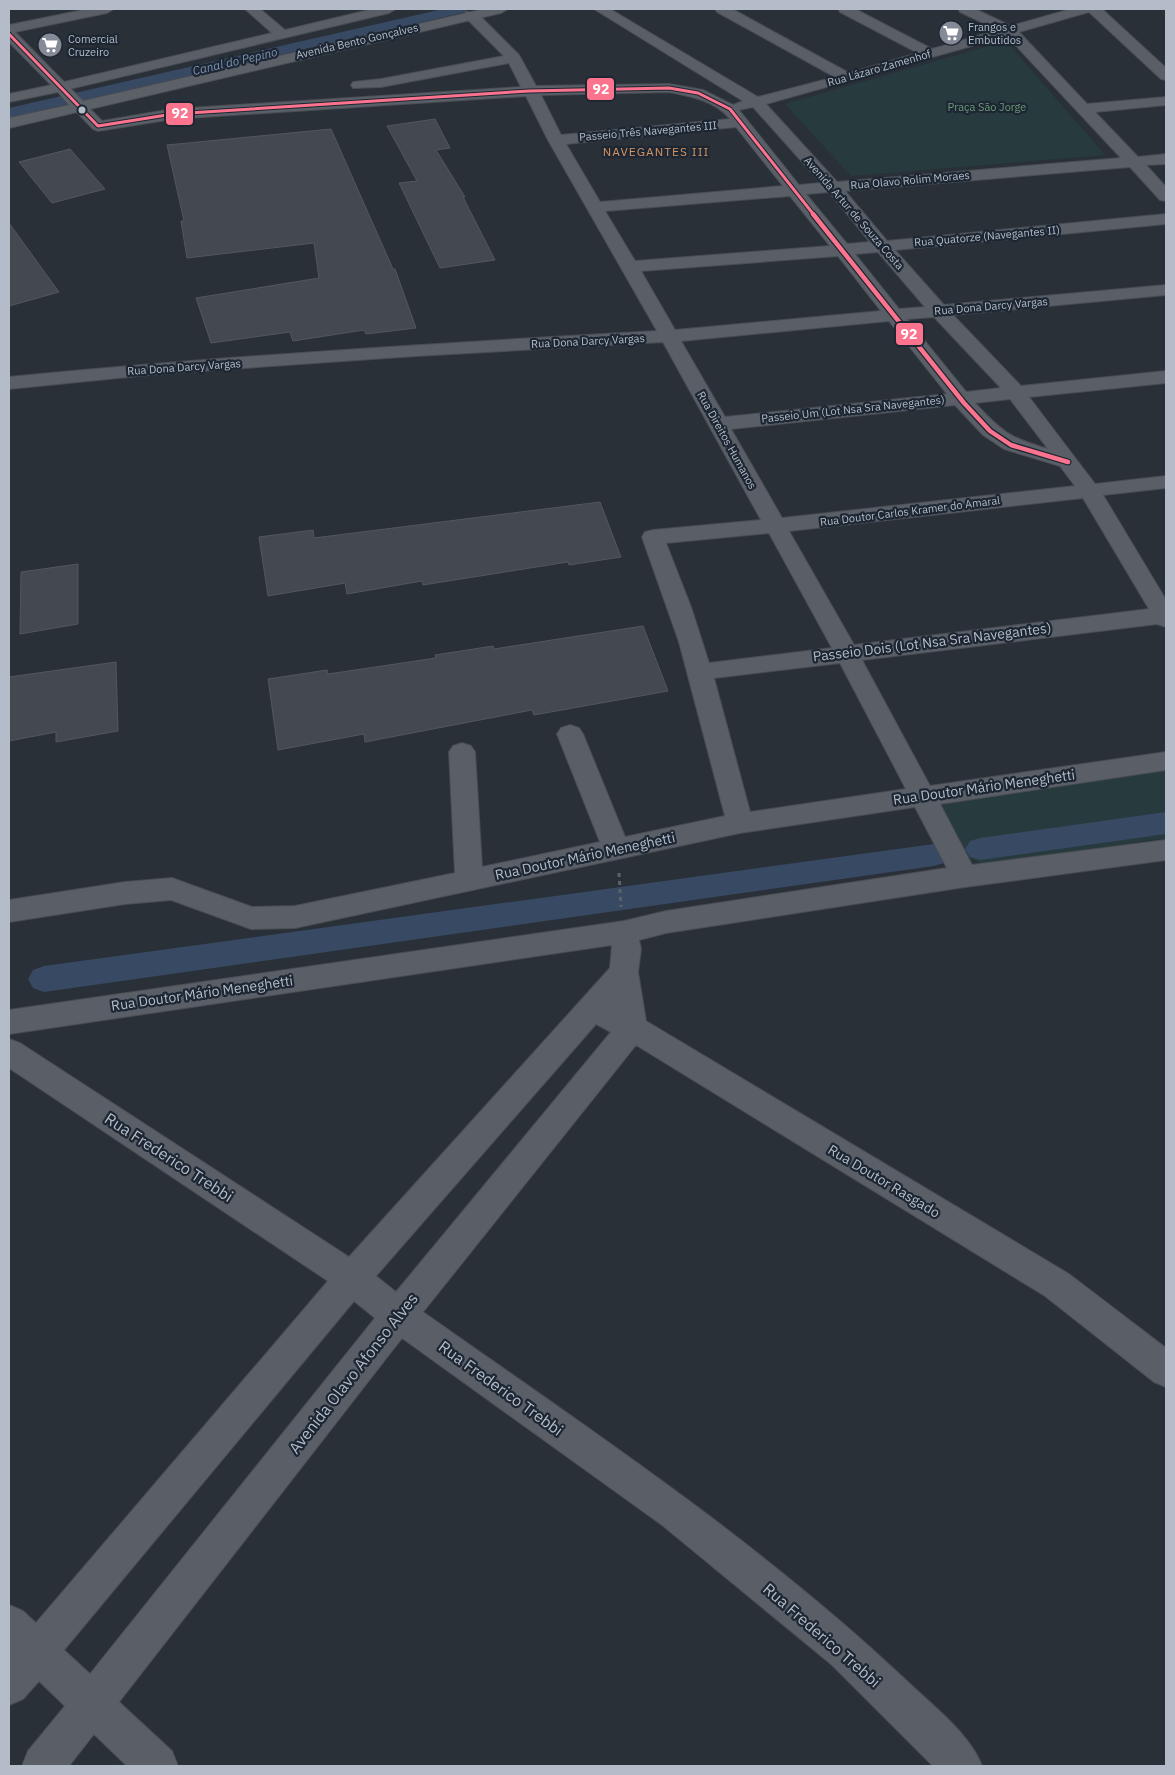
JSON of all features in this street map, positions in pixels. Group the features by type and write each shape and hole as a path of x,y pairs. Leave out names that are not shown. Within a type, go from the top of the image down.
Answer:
{"main road":[{"name":"Avenida Bento Gonçalves","path":"9,98 66,97 501,9"},
{"name":"Avenida Bento Gonçalves","path":"9,123 66,97"}],"street":[{"path":"9,30 107,9"},
{"path":"252,9 282,34"},
{"path":"339,9 351,18"},
{"name":"Avenida Bento Gonçalves","path":"66,97 282,34 389,9"},
{"name":"Avenida Artur de Souza Costa","path":"601,9 756,102 833,187 939,311 1015,392 1089,490 1165,616"},
{"path":"722,9 846,77"},
{"path":"846,9 929,53"},
{"path":"965,9 1009,30 1166,196"},
{"name":"Rua Lázaro Zamenhof","path":"735,116 756,102 798,92 1086,9"},
{"path":"1094,9 1166,76"},
{"name":"Rua Direitos Humanos","path":"471,16 514,58 529,91 556,140 669,336 846,652 965,876"},
{"path":"9,34 66,97 98,126 173,114 529,91 669,88 698,93 735,116 796,190 964,403 990,431 1011,445 1068,462"},
{"path":"342,86 381,83 514,58"},
{"path":"1084,109 1166,101"},
{"name":"Passeio Três Navegantes III","path":"556,140 735,116"},
{"path":"760,146 792,141"},
{"name":"Rua Olavo Rolim Moraes","path":"595,207 1166,159"},
{"name":"Rua Quatorze (Navegantes II)","path":"628,267 843,250 1166,219"},
{"name":"Rua Dona Darcy Vargas","path":"9,383 168,367 416,350 669,336 1166,290"},
{"name":"Passeio Um (Lot Nsa Sra Navegantes)","path":"718,424 1166,377"},
{"name":"Rua Doutor Carlos Kramer do Amaral","path":"699,672 663,561 653,537 774,526 1166,482"},
{"name":"Passeio Dois (Lot Nsa Sra Navegantes)","path":"699,672 846,652 1165,616"},
{"path":"699,672 740,823"},
{"path":"570,734 617,850"},
{"path":"462,752 469,881"},
{"name":"Rua Doutor Mário Meneghetti","path":"9,911 125,893 172,889 251,918 295,917 740,823 1166,761"},
{"name":"Rua Doutor Mário Meneghetti","path":"9,1022 623,921 666,922 965,876 1166,850"},
{"path":"623,921 627,949 624,972 632,1028"},
{"path":"9,1685 22,1638 352,1278 624,972"},
{"name":"Rua Doutor Rasgado","path":"592,1008 632,1028 1057,1285 1166,1370"},
{"name":"Avenida Olavo Afonso Alves","path":"43,1766 399,1315 632,1028"},
{"name":"Rua Frederico Trebbi","path":"9,1052 352,1278 399,1315 675,1512 846,1651 931,1733 961,1766"},
{"path":"22,1638 157,1766"}],"path":[{"path":"620,886 623,921"}],"green space":[{"name":"Praça São Jorge","path":"1006,41 1105,155 851,176 785,104"},
{"path":"1166,769 1166,838 983,864 968,858 942,807 945,802 951,799"}],"building":[{"path":"435,119 450,148 436,150 465,197 463,197 495,260 440,268 399,183 417,181 387,126"},
{"path":"331,129 393,269 395,269 416,328 366,334 364,330 293,341 290,332 211,343 196,298 319,278 314,243 187,258 181,221 184,221 167,145"},
{"path":"70,149 105,189 52,203 19,162"},
{"path":"9,223 59,292 9,306"},
{"path":"600,502 621,557 569,565 568,562 423,585 422,581 347,594 345,583 268,596 259,537 313,530 314,538"},
{"path":"78,564 78,624 20,634 21,572"},
{"path":"643,626 668,691 534,715 532,710 365,742 364,734 278,750 268,679 327,670 328,674 436,658 435,655 493,646 494,649"},
{"path":"116,662 118,731 56,742 56,732 9,741 9,677"}],"waterway":[{"name":"Canal do Pepino","path":"9,113 461,9"},
{"path":"980,849 1166,823"},
{"path":"44,979 934,855"}],"transit line":[{"name":"92","path":"9,34 98,126 173,114 529,91 669,88 698,93 730,109 964,403 990,431 1011,445 1068,462"}],"place":[{"name":"Frangos e Embutidos","path":"951,33"},
{"name":"Comercial Cruzeiro","path":"50,45"}],"district":[{"name":"NAVEGANTES III","path":"656,151"}]}
